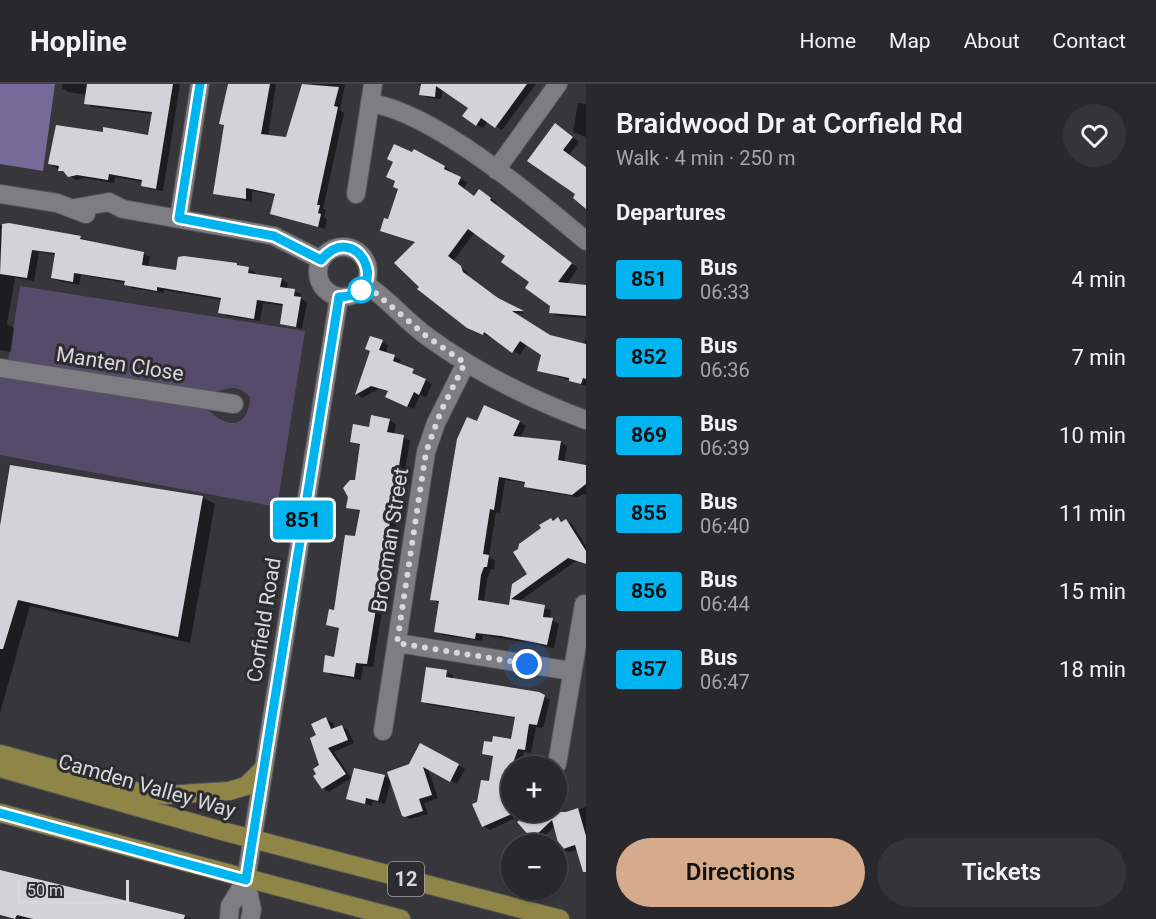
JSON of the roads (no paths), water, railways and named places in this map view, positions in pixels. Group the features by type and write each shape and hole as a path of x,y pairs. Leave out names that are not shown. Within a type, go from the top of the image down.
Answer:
{"main road":[{"path":"0,754 139,792 166,795 230,791 246,786 264,768"},
{"name":"Camden Valley Way","path":"0,768 252,839 560,919"},
{"name":"12","path":"0,813 246,880 401,919"}],"street":[{"path":"179,218 200,84"},
{"path":"356,194 373,84"},
{"path":"496,170 558,84"},
{"path":"369,103 402,111 496,170 586,241"},
{"path":"0,194 75,208 86,214 116,212 123,209 274,236 321,260"},
{"path":"351,248 358,252 368,267 365,284 354,294 339,297 325,290 320,283 318,267 321,260 334,249 351,248"},
{"path":"365,284 426,336 465,363 519,392 586,420"},
{"name":"Corfield Road","path":"246,880 339,297"},
{"name":"Brooman Street","path":"383,731 426,452 443,407 465,363"},
{"name":"Manten Close","path":"0,368 234,404"},
{"path":"558,756 584,603"},
{"path":"397,643 571,670"},
{"path":"229,919 231,906 246,880"},
{"path":"246,880 252,910 250,919"}]}
